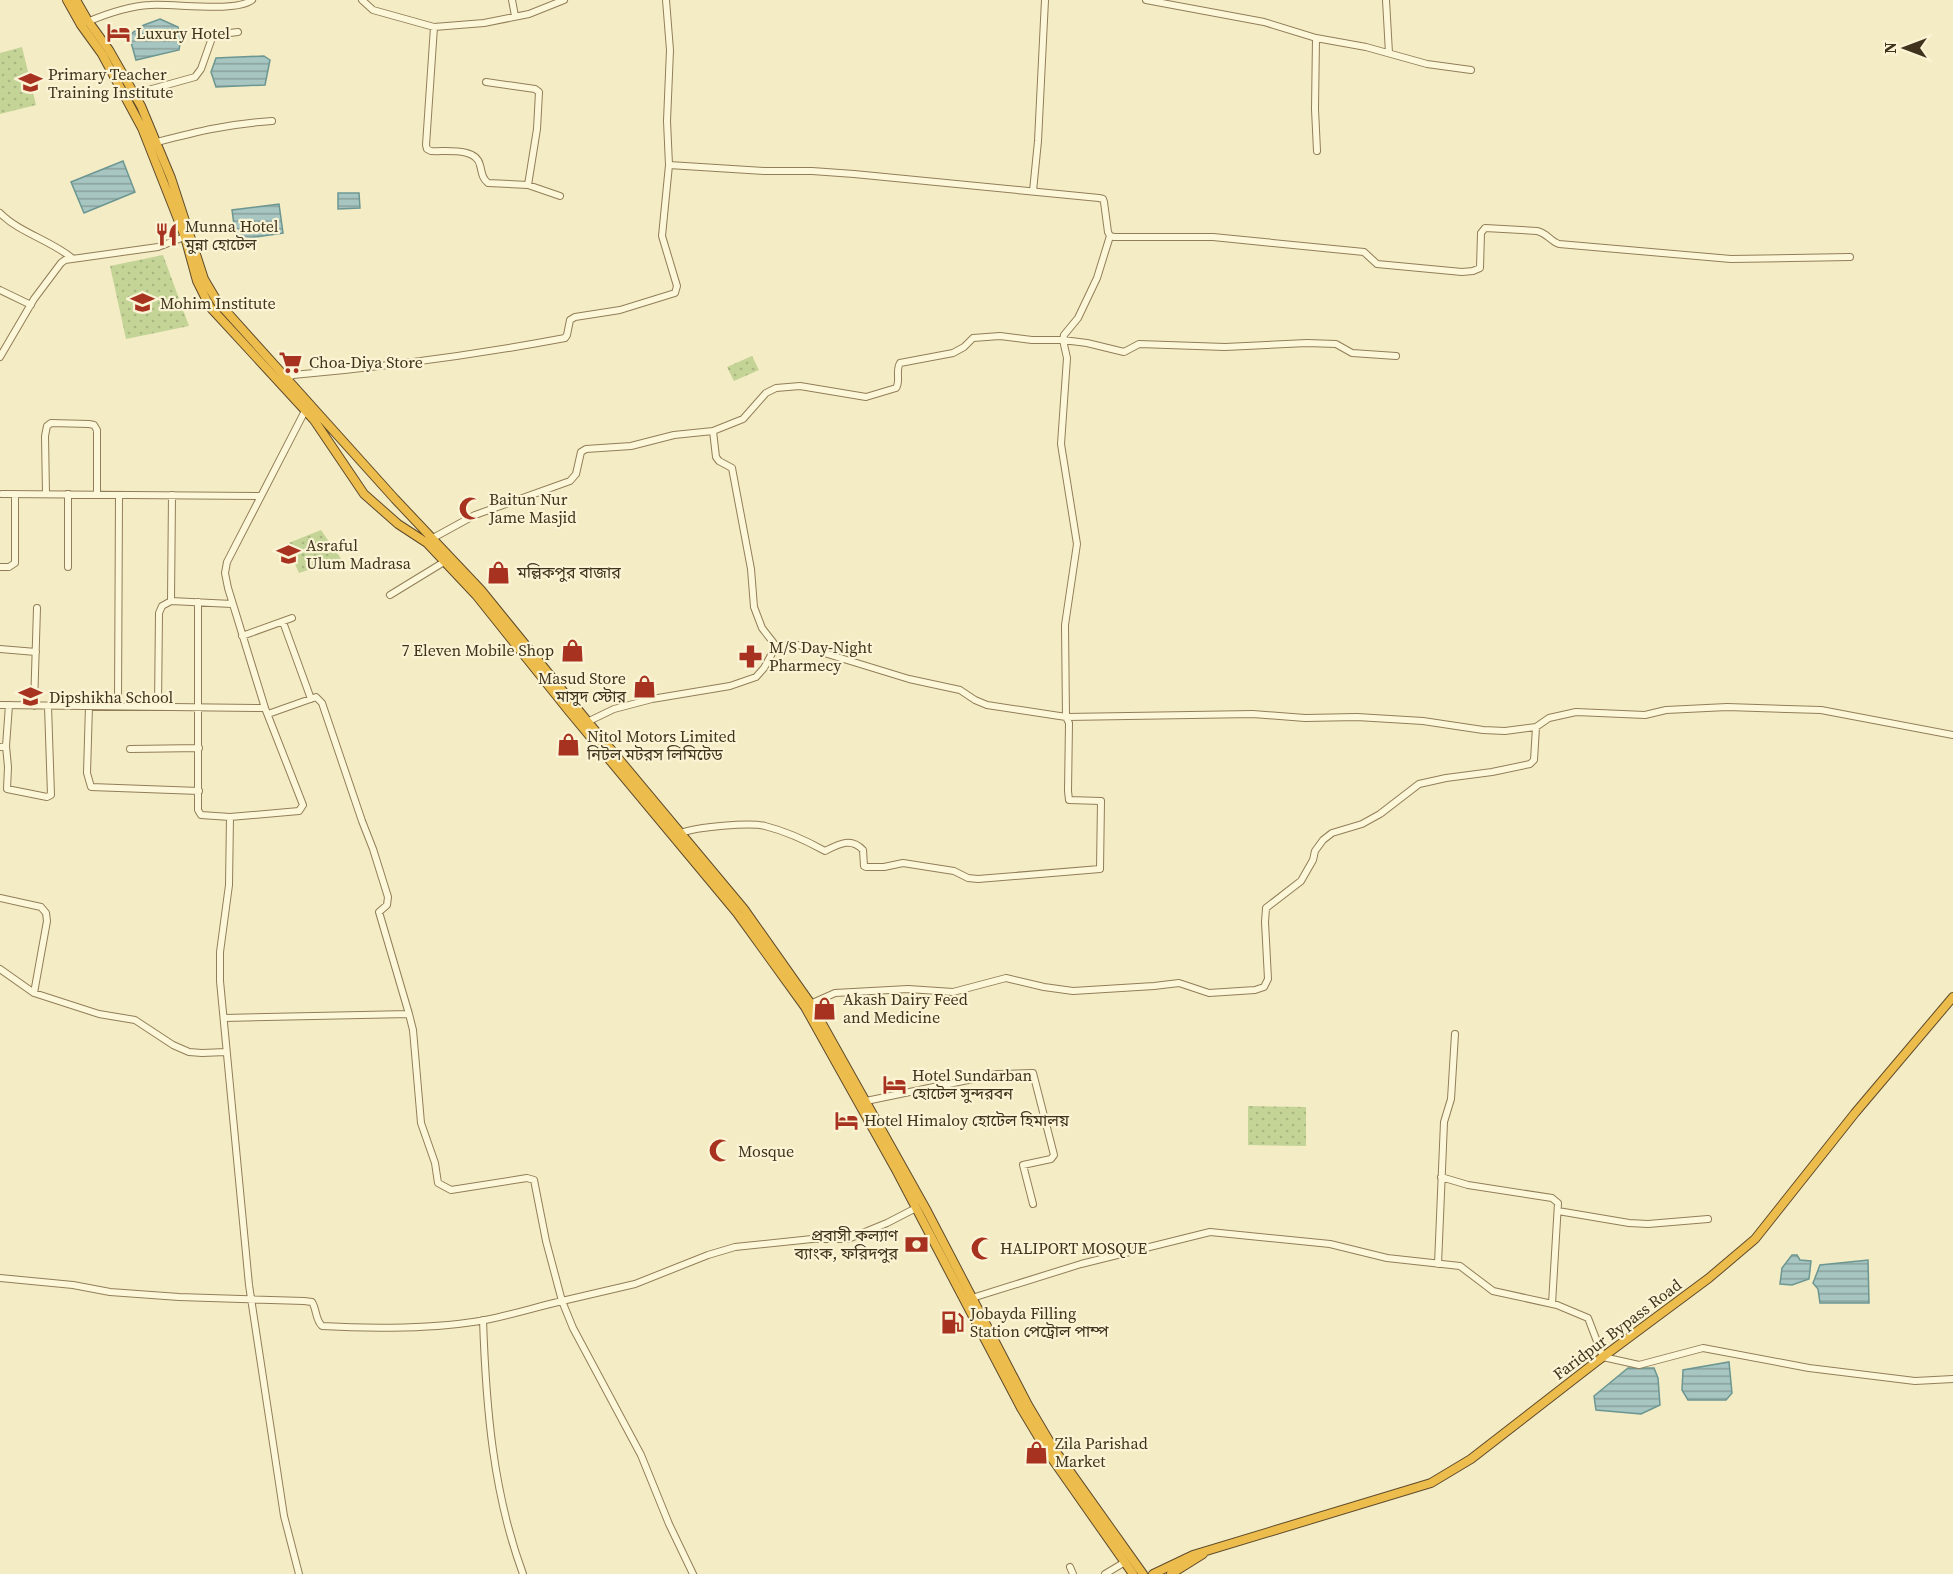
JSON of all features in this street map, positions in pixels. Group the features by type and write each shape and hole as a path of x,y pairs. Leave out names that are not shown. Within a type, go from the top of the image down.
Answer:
{"highway":[{"path":"67,0 84,23 142,128 188,236"},
{"path":"76,0 84,23 109,50 134,94 157,142 188,236 197,281 210,307 283,380 433,538 442,556"},
{"path":"308,407 364,494 398,524 442,556 740,911"},
{"path":"638,787 681,833 808,1005 963,1288 1021,1408 1048,1453 1134,1574"},
{"name":"Faridpur Bypass Road","path":"1153,1574 1193,1555 1431,1483 1471,1459 1709,1278 1755,1239 1855,1113 1953,997"},
{"path":"836,1054 866,1101 916,1208 963,1288 972,1298 986,1333 1028,1405 1054,1449 1143,1574"},
{"name":"Faridpur Bypass Road","path":"1171,1574 1205,1552"}],"street":[{"path":"84,23 146,2 199,7 248,3 252,0"},
{"path":"362,0 373,10 434,27 484,22 529,14 564,0"},
{"path":"512,0 515,16"},
{"path":"283,380 293,375 371,368 509,349 565,338 570,320 575,317 620,310 675,293 677,286 662,236 669,165 667,121 670,50 666,0"},
{"path":"1033,191 1038,141 1045,0"},
{"path":"1146,0 1264,22 1316,38 1366,47 1427,64 1471,70"},
{"path":"1386,0 1389,53"},
{"path":"434,27 427,149 470,153 476,157 488,183 528,185 560,196"},
{"path":"134,94 195,77 201,69 213,35 238,32"},
{"path":"1316,38 1317,151"},
{"path":"486,82 535,89 539,92 537,129 528,185"},
{"path":"157,142 231,124 272,121"},
{"path":"669,165 854,174 1103,199 1110,236 1097,278 1078,318 1064,335 1067,358 1061,444 1077,544 1065,625 1069,798 1071,800 1099,799 1101,803 1101,867 1097,870 978,879 954,871 903,863 884,867 866,867 863,850 854,843 846,842 825,851 764,825 704,827 681,833"},
{"path":"0,213 12,223 63,250 72,258"},
{"path":"1110,236 1213,237 1268,241 1364,252 1377,264 1462,272 1480,268 1481,233 1485,228 1537,231 1544,233 1553,242 1559,244 1731,259 1850,256"},
{"path":"0,357 30,305 61,263 72,258 158,247 188,236"},
{"path":"0,290 30,305"},
{"path":"433,538 475,515 570,482 576,474 581,452 586,449 631,446 674,435 713,431 740,421 766,393 776,388 800,386 866,397 896,388 899,384 897,372 900,363 953,353 974,338 1000,336 1032,340 1063,340 1124,352 1139,344 1225,347 1316,344 1339,345 1352,353 1396,356"},
{"path":"0,339 8,343"},
{"path":"198,602 198,810 201,815 230,817 299,811 303,805 267,711 232,604 225,573 227,562 260,496 308,407"},
{"path":"46,494 45,436 47,426 51,423 89,424 94,425 98,430 97,494"},
{"path":"713,431 716,457 732,468 736,485 751,569 754,607 762,628 776,646"},
{"path":"2,494 260,496"},
{"path":"0,567 9,567 15,563 15,494"},
{"path":"68,494 68,567"},
{"path":"118,706 119,495"},
{"path":"171,601 172,495"},
{"path":"390,595 442,556"},
{"path":"158,706 159,614 162,606 171,601 232,604"},
{"path":"34,706 37,608"},
{"path":"242,636 292,618"},
{"path":"283,622 311,699"},
{"path":"776,646 798,645 909,679 960,690 987,705 1066,717 1253,714 1305,718 1379,718 1505,731 1536,727 1549,718 1576,712 1645,715 1666,710 1727,707 1821,710 1953,735"},
{"path":"585,724 614,709 652,699 730,686 756,677 765,668 776,646"},
{"path":"0,650 36,652"},
{"path":"0,705 158,706 267,711 319,698 388,897 387,905 379,912 413,1030 421,1123 435,1163 438,1183 451,1190 527,1178 534,1180 546,1241 562,1301 589,1360 641,1455 673,1534 693,1574"},
{"path":"9,705 3,746 8,767 7,789 47,797 51,795 48,706"},
{"path":"88,706 87,773 88,784 91,787 199,791"},
{"path":"808,1005 834,993 908,988 952,992 1006,978 1073,991 1179,983 1209,993 1255,990 1264,987 1268,979 1266,908 1301,881 1323,840 1332,833 1362,824 1380,814 1419,784 1530,764 1535,755 1536,727"},
{"path":"130,749 199,748"},
{"path":"230,817 229,885 220,952 226,1052 252,1298 284,1516 299,1574"},
{"path":"0,898 41,907 46,913 34,993"},
{"path":"0,969 34,993 99,1014 135,1020 172,1045 189,1052 226,1052"},
{"path":"224,1018 409,1014"},
{"path":"1438,1264 1444,1122 1451,1099 1455,1034"},
{"path":"866,1101 997,1074 1033,1073 1054,1155 1051,1159 1023,1165 1033,1204"},
{"path":"1440,1177 1468,1185 1552,1198 1558,1203 1552,1304"},
{"path":"0,1278 74,1285 110,1292 312,1302 317,1321 322,1326 391,1327 483,1320 635,1284 708,1255 735,1247 812,1239 848,1239 916,1208"},
{"path":"1558,1211 1629,1223 1648,1224 1708,1219"},
{"path":"972,1298 1080,1264 1210,1232 1330,1244 1388,1257 1460,1266 1492,1291 1552,1304 1588,1318 1604,1357 1639,1365 1703,1348 1809,1368 1916,1381 1953,1379"},
{"path":"483,1320 488,1414 493,1456 511,1542 523,1574"},
{"path":"1105,1574 1125,1562"},
{"path":"1070,1567 1073,1574"}],"green space":[{"path":"22,47 36,105 0,114 0,53"},
{"path":"163,255 189,326 126,339 110,266"},
{"path":"752,356 759,370 734,381 727,367"},
{"path":"321,530 341,559 299,573 286,544"},
{"path":"1248,1106 1306,1107 1306,1146 1248,1145"}],"water":[{"path":"160,19 178,27 181,38 179,50 136,60 129,35 144,25"},
{"path":"264,56 270,60 265,85 216,87 211,72 216,58"},
{"path":"123,161 135,192 84,213 71,182"},
{"path":"338,193 359,193 360,208 338,209"},
{"path":"279,204 283,233 236,240 232,210"},
{"path":"1792,1255 1797,1255 1800,1260 1811,1261 1809,1279 1792,1285 1780,1284 1782,1268"},
{"path":"1868,1260 1869,1303 1820,1303 1818,1289 1813,1283 1820,1265"},
{"path":"1729,1362 1732,1393 1726,1400 1688,1400 1682,1390 1683,1370"},
{"path":"1628,1368 1654,1368 1658,1378 1660,1405 1641,1414 1596,1410 1594,1396"}],"place":[{"name":"Luxury Hotel","path":"118,33"},
{"name":"Primary Teacher Training Institute","path":"30,83"},
{"name":"Munna Hotel মুন্না হোটেল","path":"167,235"},
{"name":"Mohim Institute","path":"142,303"},
{"name":"Choa-Diya Store","path":"291,362"},
{"name":"Baitun Nur Jame Masjid","path":"471,508"},
{"name":"Asraful Ulum Madrasa","path":"288,554"},
{"name":"মল্লিকপুর বাজার","path":"499,572"},
{"name":"7 Eleven Mobile Shop","path":"572,650"},
{"name":"M/S Day-Night Pharmecy","path":"751,656"},
{"name":"Masud Store মাসুদ স্টোর","path":"644,687"},
{"name":"Dipshikha School","path":"31,697"},
{"name":"Nitol Motors Limited নিটল মটরস লিমিটেড","path":"569,745"},
{"name":"Akash Dairy Feed and Medicine","path":"825,1008"},
{"name":"Hotel Sundarban হোটেল সুন্দরবন","path":"894,1084"},
{"name":"Hotel Himaloy হোটেল হিমালয়","path":"846,1120"},
{"name":"Mosque","path":"720,1151"},
{"name":"প্রবাসী কল্যাণ ব্যাংক, ফরিদপুর","path":"916,1244"},
{"name":"HALIPORT MOSQUE","path":"982,1248"},
{"name":"Jobayda Filling Station পেট্রোল পাম্প","path":"952,1322"},
{"name":"Zila Parishad Market","path":"1037,1452"}]}
